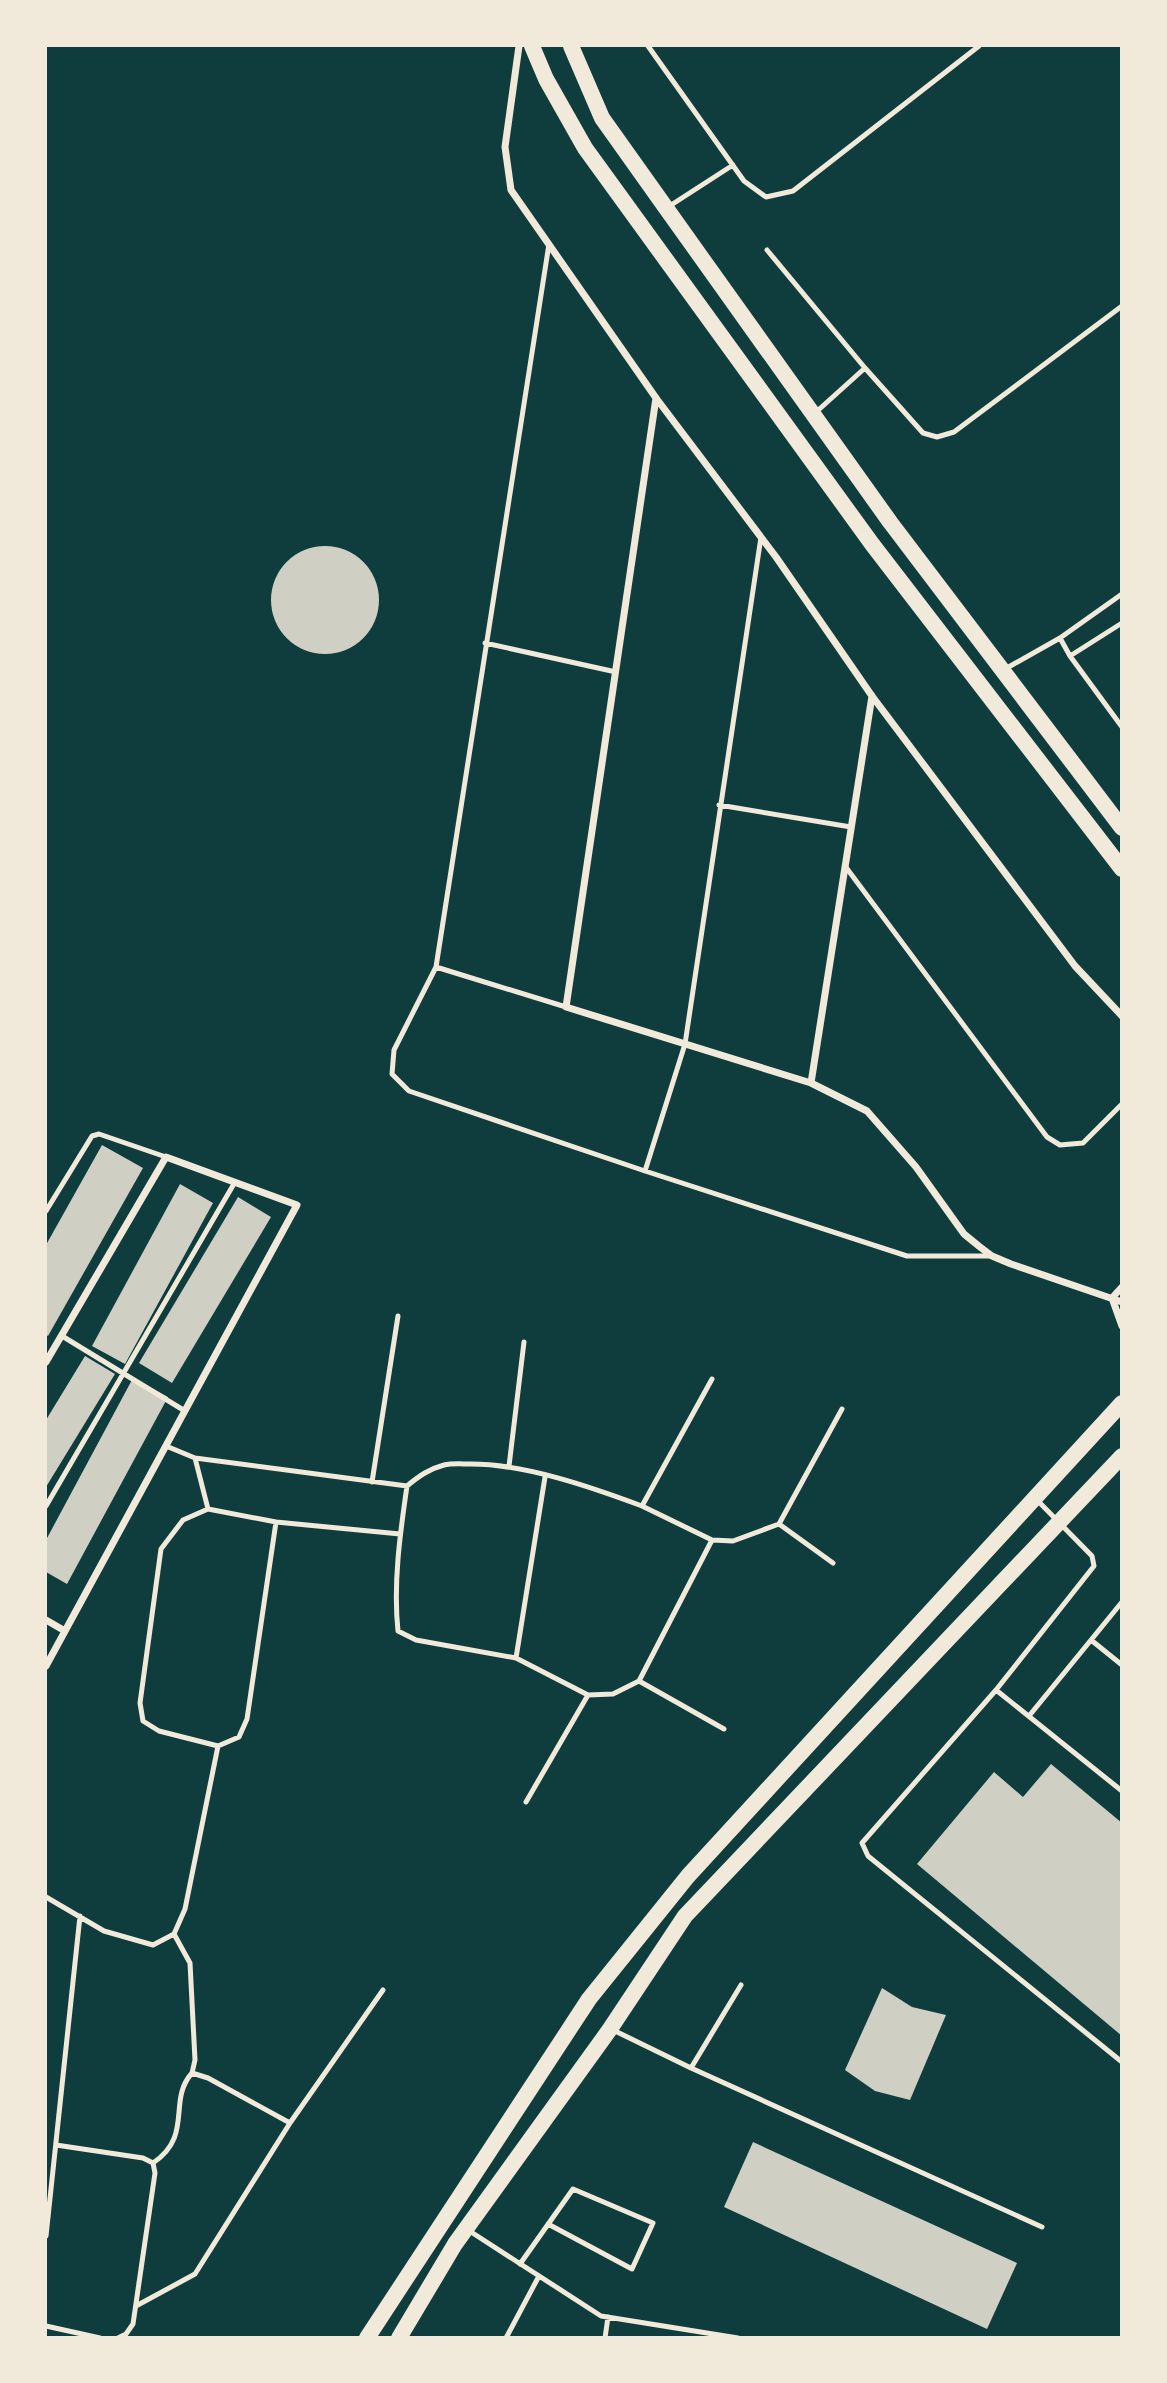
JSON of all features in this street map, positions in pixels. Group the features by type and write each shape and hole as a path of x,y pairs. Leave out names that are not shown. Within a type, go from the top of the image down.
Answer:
{"main road":[{"path":"532,46 546,79 585,148 872,544 1122,869"},
{"path":"571,46 602,118 812,415 1122,828"},
{"path":"367,2337 589,1999 688,1876 1122,1403"},
{"path":"399,2337 465,2229 610,2029 685,1916 1122,1456"}],"street":[{"path":"519,46 505,147 510,190 656,398 761,537 872,696 1074,966 1122,1016"},
{"path":"656,398 566,1007 811,1083 867,1111 916,1167 964,1234 992,1256 1122,1302"},
{"path":"811,1083 872,696"},
{"path":"46,1362 166,1157 298,1205 46,1666"},
{"path":"1111,1298 1122,1287"},
{"path":"1111,1298 1122,1326"},
{"path":"46,1620 65,1631"}],"lane":[{"path":"648,46 744,181 766,197 793,191 979,46"},
{"path":"666,208 733,164"},
{"path":"549,244 436,967 394,1050 392,1074 409,1090 907,1256 992,1256"},
{"path":"766,250 923,433 937,437 954,432 1122,306"},
{"path":"812,415 865,368"},
{"path":"646,1171 685,1044 761,537"},
{"path":"1003,671 1060,638 1122,594"},
{"path":"1070,656 1122,623"},
{"path":"1060,638 1122,727"},
{"path":"485,643 616,672"},
{"path":"719,805 851,827"},
{"path":"845,865 1047,1137 1060,1145 1083,1143 1122,1104"},
{"path":"436,967 566,1007"},
{"path":"46,1210 92,1136 99,1134 166,1157"},
{"path":"46,1506 235,1182"},
{"path":"372,1482 398,1316"},
{"path":"62,1336 185,1410"},
{"path":"509,1466 524,1342"},
{"path":"46,1343 54,1348"},
{"path":"642,1506 712,1379"},
{"path":"712,1541 639,1681 613,1694 588,1695 516,1658 416,1640 398,1631 396,1614 400,1534 407,1486 425,1471 446,1464 509,1466 596,1489 642,1506 712,1541 733,1541 779,1524 842,1409"},
{"path":"166,1446 195,1458 407,1486"},
{"path":"195,1458 208,1508"},
{"path":"516,1658 545,1477"},
{"path":"1035,1497 1092,1556 1094,1566 996,1690 862,1843 868,1856 1122,2062"},
{"path":"276,1522 247,1719 239,1737 218,1746 159,1731 143,1721 140,1703 161,1549 183,1520 208,1508 276,1522 400,1534"},
{"path":"779,1524 833,1563"},
{"path":"1029,1716 1122,1602"},
{"path":"1091,1640 1122,1665"},
{"path":"639,1681 724,1729"},
{"path":"996,1690 1122,1791"},
{"path":"526,1802 588,1695"},
{"path":"46,1897 104,1931 153,1945 174,1934 185,1909 218,1746"},
{"path":"46,2236 80,1916"},
{"path":"153,2163 173,2144 177,2134 183,2089 192,2073 195,2060 190,1963 174,1934"},
{"path":"691,2068 741,1984"},
{"path":"136,2305 195,2274 290,2123 383,1990"},
{"path":"610,2029 1042,2227"},
{"path":"192,2073 208,2078 290,2123"},
{"path":"56,2145 143,2158 153,2163"},
{"path":"118,2337 126,2334 133,2324 155,2173 153,2163"},
{"path":"520,2264 548,2224 573,2189 653,2223 632,2269 548,2224"},
{"path":"465,2229 601,2316 738,2337"},
{"path":"506,2337 539,2276"},
{"path":"605,2337 608,2318"},
{"path":"46,2326 100,2337"}],"building":[{"path":"325,546 346,550 363,562 375,579 379,600 375,621 363,638 346,650 325,654 304,650 287,638 275,621 271,600 275,579 287,562 304,550"},
{"path":"102,1145 143,1168 48,1336 46,1245"},
{"path":"180,1184 213,1203 125,1364 92,1346"},
{"path":"238,1197 271,1217 172,1383 139,1363"},
{"path":"85,1356 115,1374 46,1487 46,1420"},
{"path":"133,1378 168,1397 67,1584 46,1572 46,1540"},
{"path":"1051,1764 1122,1823 1122,2036 917,1864 994,1772 1023,1797"},
{"path":"882,1988 912,2007 946,2015 910,2100 875,2091 845,2070"},
{"path":"753,2142 1017,2263 987,2329 724,2207"}]}
